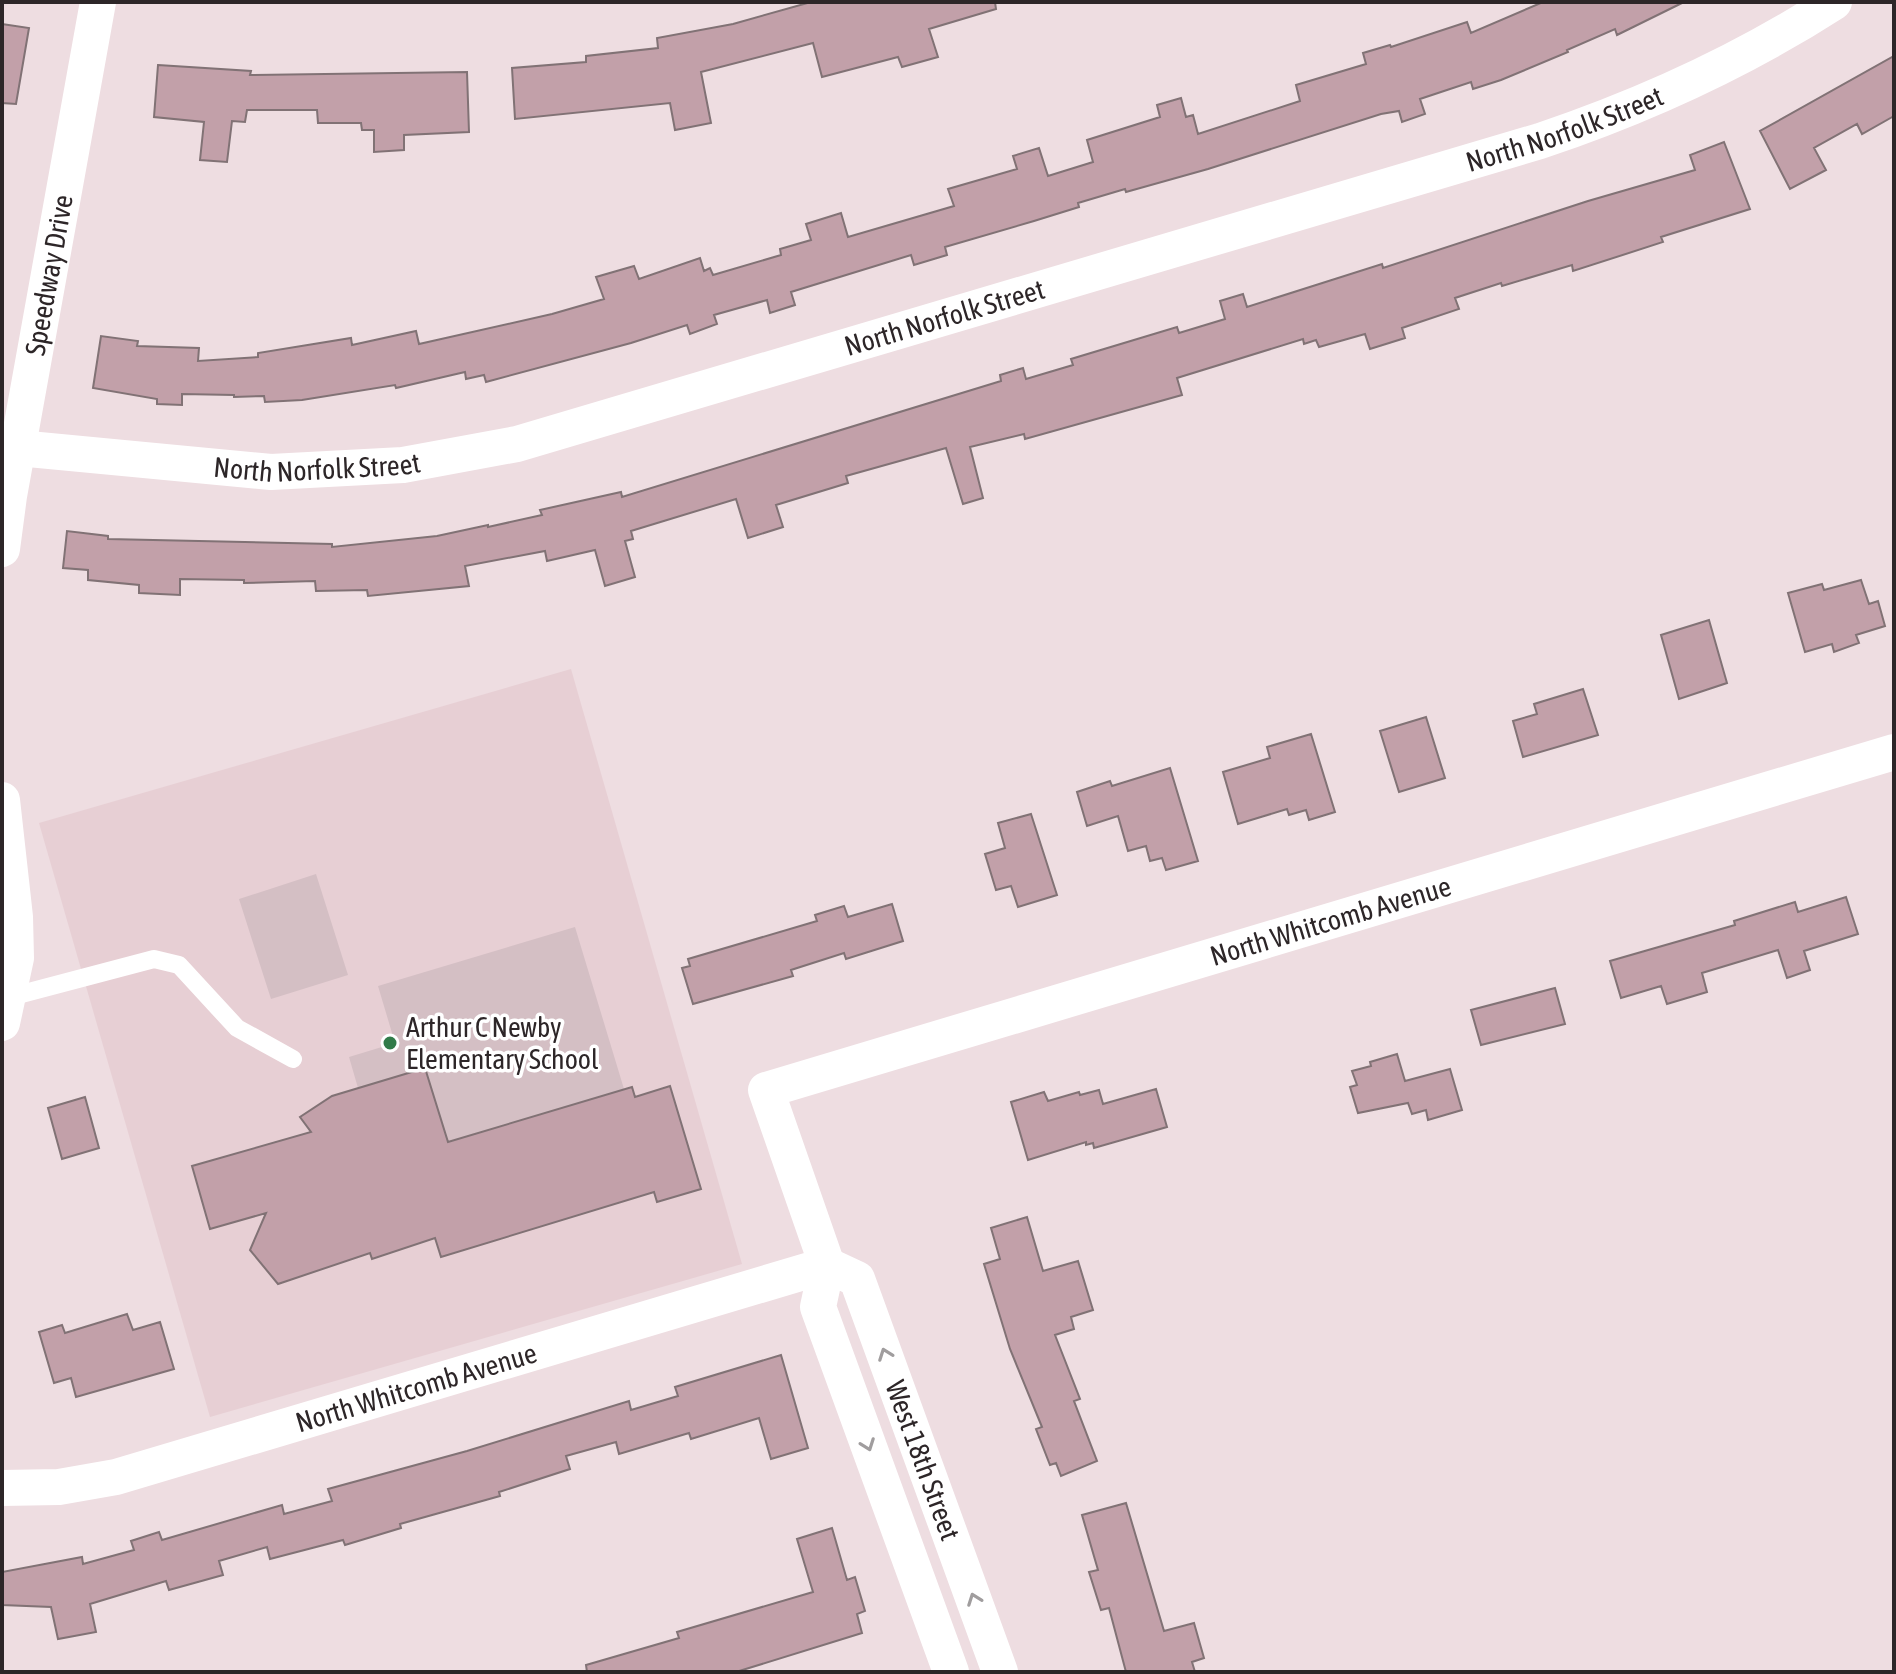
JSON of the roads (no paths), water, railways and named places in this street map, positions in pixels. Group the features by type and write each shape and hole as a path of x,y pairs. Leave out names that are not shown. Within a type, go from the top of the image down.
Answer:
{"street":[{"name":"Speedway Drive","path":"2,549 98,2"},
{"name":"North Norfolk Street","path":"18,448 271,472 403,465 517,444 1540,141 1622,112 1689,83 1756,49 1834,2"},
{"name":"North Whitcomb Avenue","path":"2,1488 59,1487 116,1477 827,1265 766,1090 1894,752"},
{"path":"2,800 15,917 16,958 6,1010"},
{"name":"West 18th Street","path":"951,1672 818,1307 827,1265 857,1279 991,1670"}],"lane":[{"path":"6,1010 154,959 179,965 237,1028 293,1059"}],"place":[{"name":"Arthur C Newby Elementary School","path":"390,1043"}]}
